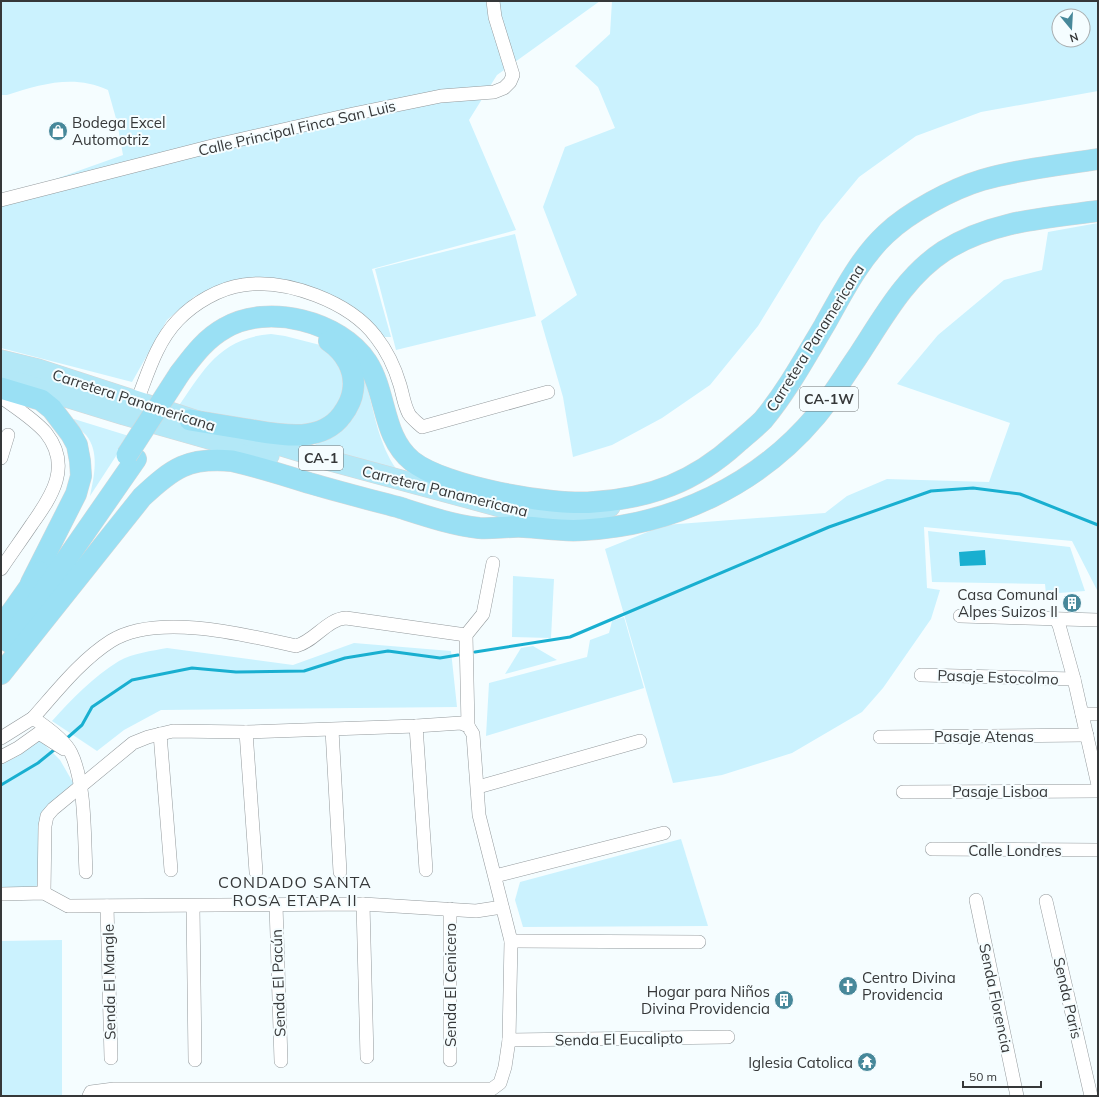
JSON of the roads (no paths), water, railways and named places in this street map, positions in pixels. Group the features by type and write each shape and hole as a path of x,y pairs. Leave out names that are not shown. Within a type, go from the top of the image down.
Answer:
{"highway":[{"name":"Carretera Panamericana","path":"646,495 683,482 704,469 726,453 761,422 788,386 855,273 885,235 918,211 956,190 982,180 1098,159"},
{"name":"Carretera Panamericana","path":"522,526 569,531 626,525 680,511 727,490 757,470 782,450 816,416 834,392 894,301 914,277 933,259 950,247 990,229 1026,221 1098,211"},
{"path":"1,654 185,377 202,345 227,326 238,322 255,318 276,317 326,327 343,336 360,352 369,365 381,394 390,430 400,450 414,463 435,473 481,489 545,500 590,503 646,495"},
{"path":"185,377 211,351 230,336 255,329 281,328 321,336 334,345 346,358 352,370 354,384 353,395 348,407 340,418 330,427 313,433 296,436 280,435 190,420"},
{"path":"1,388 41,400 52,408 77,445 80,460 81,476 76,494 31,583"},
{"path":"1,626 31,583 132,457"},
{"path":"1,674 142,497 168,473 195,462 220,460 247,464 426,516 477,528 522,526"}],"main road":[{"name":"Carretera Panamericana","path":"1,360 38,369 190,420 465,498 523,512 552,514 583,513 600,510 646,495"},
{"name":"Carretera Panamericana","path":"1,377 124,415 495,521 522,526"}],"street":[{"name":"Calle Principal Finca San Luis","path":"1,200 216,145 353,114 441,96 494,92 504,88 510,82 513,75 495,17 493,1"},
{"path":"137,401 156,351 177,321 192,307 225,290 243,285 264,284 287,287 316,295 347,310 361,321 376,336 386,351 410,415 422,427 548,392"},
{"path":"1,397 31,419 46,434 56,452 58,467 57,481 52,496 1,569"},
{"path":"1,458 8,435"},
{"path":"89,1096 90,1092 114,1089 492,1089 500,1083 505,1067 509,1040 511,941 479,815 473,734 468,726 466,635 483,614 493,563"},
{"path":"960,616 1098,620"},
{"path":"1,738 33,718 80,666 112,640 145,628 224,630 296,646 303,643 337,620 346,618 466,635"},
{"path":"1056,619 1074,679 1098,784"},
{"name":"Pasaje Estocolmo","path":"921,675 1074,679"},
{"path":"1082,714 1098,714"},
{"path":"33,718 53,732 71,752 80,787 86,872"},
{"path":"44,893 45,826 47,816 53,809 133,743 173,731 246,732 332,730 461,723 468,726"},
{"path":"416,726 426,870"},
{"path":"332,730 340,872"},
{"path":"246,732 256,872"},
{"path":"1,757 18,748 39,733 48,740 71,752"},
{"path":"160,734 171,870"},
{"name":"Pasaje Atenas","path":"880,737 1087,736"},
{"path":"478,787 640,741"},
{"name":"Pasaje Lisboa","path":"903,792 1098,784"},
{"path":"495,876 664,833"},
{"name":"Calle Londres","path":"932,849 1098,850"},
{"path":"1,894 44,893 68,906 363,904 476,911 502,907"},
{"name":"Senda Florencia","path":"976,900 1017,1096"},
{"name":"Senda Paris","path":"1046,901 1091,1096"},
{"path":"363,904 367,1057"},
{"name":"Senda El Pacún","path":"276,905 281,1061"},
{"name":"Senda El Mangle","path":"107,906 111,1058"},
{"path":"193,906 195,1060"},
{"name":"Senda El Cenicero","path":"450,909 450,1060"},
{"path":"511,941 699,942"},
{"name":"Senda El Eucalipto","path":"509,1040 728,1038"}],"water":[{"path":"985,550 986,565 960,566 959,552"}],"waterway":[{"path":"475,652 570,637 829,527 931,491 973,488 1020,494 1098,525"},
{"path":"66,739 82,725 92,707 132,680 192,668 236,672 304,671 345,658 388,651 440,658 458,655"},
{"path":"1,785 38,763 54,750"}],"place":[{"name":"Bodega Excel Automotriz","path":"58,131"},
{"name":"Casa Comunal Alpes Suizos II","path":"1072,603"},
{"name":"Centro Divina Providencia","path":"848,986"},
{"name":"Hogar para Niños Divina Providencia","path":"784,1000"},
{"name":"Iglesia Catolica","path":"867,1062"}],"district":[{"name":"CONDADO SANTA ROSA ETAPA II","path":"295,891"}]}
